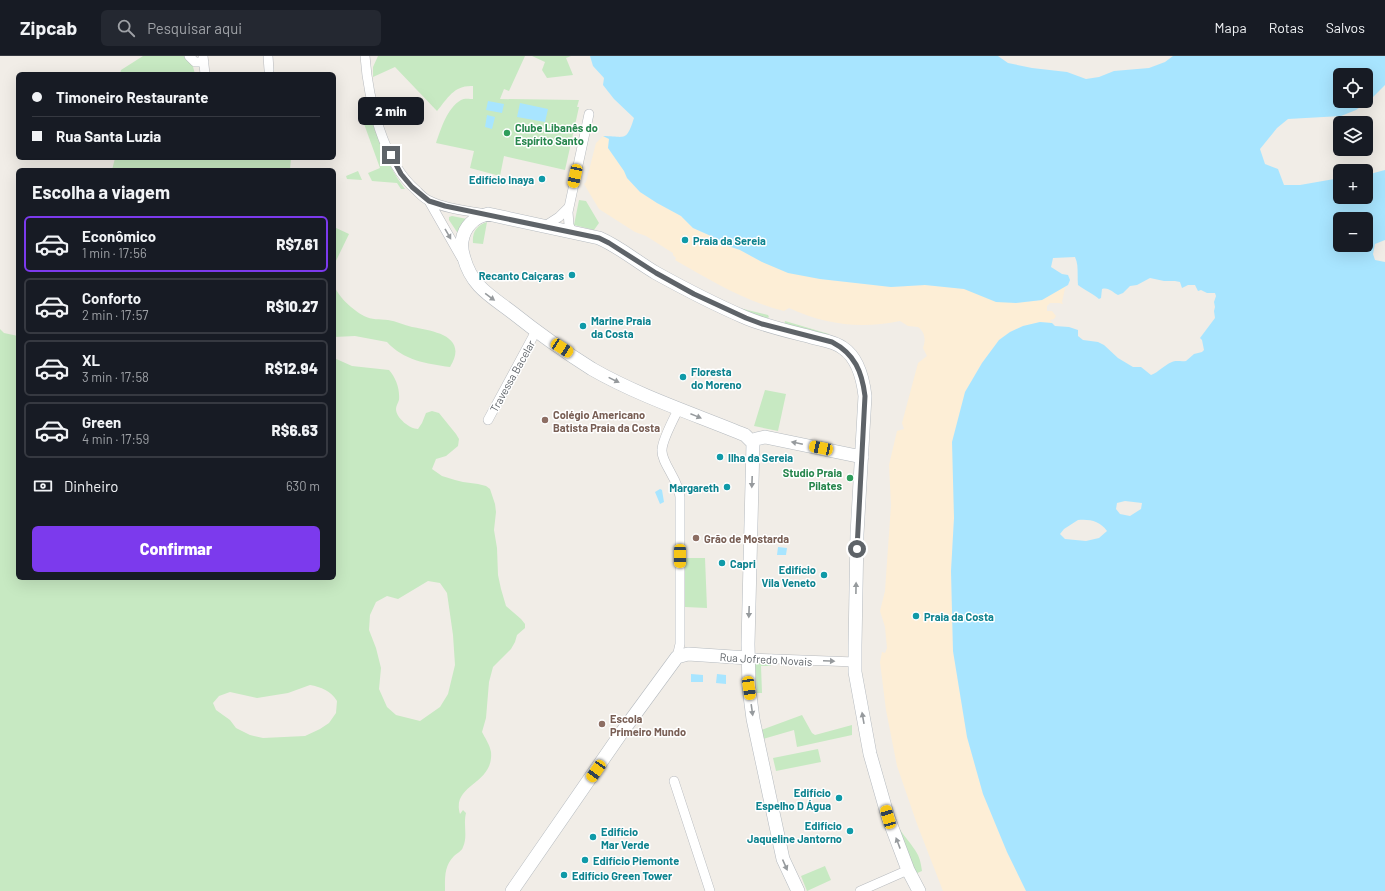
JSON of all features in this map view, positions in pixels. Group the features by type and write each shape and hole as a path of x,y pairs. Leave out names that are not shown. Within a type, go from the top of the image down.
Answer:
{"street":[{"path":"189,56 195,62 204,59 205,72"},
{"path":"268,56 269,70"},
{"path":"365,56 367,82 372,106 396,167 406,181 429,201 470,274 482,290 536,331 593,369 635,390 745,435 753,443"},
{"path":"572,232 568,221 569,207 589,114"},
{"path":"429,201 603,240 656,273 694,294 746,318 769,326 832,342 843,348 856,365 861,375 865,396 857,534 855,672 870,754 888,817 908,870 919,891"},
{"path":"545,226 559,217 569,207"},
{"path":"466,267 461,246 464,232 474,220 488,214"},
{"name":"Travessa Bacelar","path":"488,420 536,331"},
{"path":"512,891 622,732 677,657 680,644 680,497 678,485 663,457 662,450 679,408"},
{"path":"798,891 783,859 753,719 749,688 748,658 753,443 756,439 766,437 862,457"},
{"name":"Rua Jofredo Novais","path":"677,657 688,654 855,662"},
{"path":"674,781 710,891"},
{"path":"860,891 908,870"}],"green space":[{"path":"143,56 186,56 192,63 194,72 120,72 121,70"},
{"name":"Clube Libanês do Espírito Santo","path":"378,56 525,56 509,91 504,89 500,99 579,100 577,107 579,107 565,170 504,156 500,176 470,168 474,151 436,143 445,119 452,108 462,99 473,99 473,86 466,86 456,90 448,97 437,111 395,67 373,77 373,67"},
{"path":"532,56 571,56 566,58 573,75 547,78 542,70 545,62"},
{"path":"367,107 387,160 405,189 401,189 397,183 372,181 368,173 380,168 359,110"},
{"path":"114,160 291,160 290,168 112,168"},
{"path":"358,171 362,180 347,179 346,176"},
{"path":"579,200 586,201 599,223 594,230 574,225"},
{"path":"452,216 467,219 459,235 449,220 449,217"},
{"path":"487,222 483,244 473,243 474,232 480,225"},
{"path":"336,228 349,234 336,261"},
{"path":"336,290 346,303 364,316 373,319 394,321 439,333 452,342 455,348 455,357 450,367 424,363 400,353 387,342 355,336 336,337"},
{"path":"735,307 768,315 769,317 765,320"},
{"path":"785,321 829,334 784,325"},
{"path":"0,329 4,333 16,336 16,580 336,580 336,359 352,366 389,370 396,380 398,388 399,400 396,409 398,416 404,422 415,429 418,429 426,413 432,411 439,413 456,434 459,439 458,446 446,456 436,459 432,469 442,476 486,486 490,489 496,512 494,530 497,548 498,575 501,589 506,606 521,619 525,624 525,628 517,635 511,649 493,667 489,682 486,718 482,732 489,744 491,752 490,763 480,778 461,796 459,804 460,814 463,810 466,813 464,843 462,850 454,856 448,864 445,891 0,891","holes":["428,581 440,583 447,593 453,635 455,665 448,694 440,707 420,721 396,715 387,707 379,689 381,668 376,648 369,630 370,615 376,602 387,596 398,599","310,685 325,690 335,698 337,701 336,713 329,723 305,736 263,738 250,735 236,728 230,720 216,710 213,703 219,696 230,692 257,698 288,693"]},
{"path":"765,390 786,394 778,431 754,426"},
{"path":"685,558 705,558 707,608 685,607"},
{"path":"755,662 771,662 771,666 761,666 762,693 757,693"},
{"path":"802,715 812,733 815,735 852,725 852,735 797,747 794,730 763,739 761,730"},
{"path":"818,749 821,762 776,771 773,758"},
{"path":"893,807 893,813 897,825 915,850 921,863 922,871 915,874 892,813"},
{"path":"825,866 831,880 807,891 801,876"}],"sand":[{"name":"Praia da Costa","path":"603,136 609,139 608,148 625,171 627,178 640,192 681,216 693,228 711,236 725,245 740,250 762,262 807,276 820,279 891,287 925,285 964,289 1016,303 1042,300 1068,275 1062,302 1063,304 1050,303 1047,306 1047,311 1052,311 1056,316 1054,319 1050,320 1052,323 1040,322 1023,326 1010,332 999,340 982,363 965,392 954,518 951,571 953,651 967,737 983,794 1007,852 1026,891 943,891 917,824 897,766 886,710 880,662 882,652 885,653 887,648 885,627 880,611 885,591 891,505 889,465 897,431 904,429 902,423 918,363 927,356 923,348 925,339 922,331 918,327 908,326 900,321 871,325 844,324 816,318 789,308 784,311 769,307 741,296 675,260 676,258 673,253 646,236 635,232 599,209 584,184 586,182 596,143"}],"water":[{"path":"590,56 998,56 1008,63 1032,68 1067,72 1086,79 1099,77 1114,71 1149,68 1165,62 1173,56 1385,56 1385,85 1373,97 1373,68 1333,68 1333,108 1359,108 1341,116 1288,119 1277,128 1260,149 1265,164 1278,169 1284,185 1300,185 1333,179 1333,204 1373,204 1373,173 1385,170 1385,240 1375,244 1373,254 1375,260 1385,262 1385,891 1026,891 1007,852 983,794 967,737 953,651 951,571 954,518 952,442 965,392 982,363 999,340 1010,332 1023,326 1040,322 1052,323 1055,326 1069,327 1078,330 1078,336 1083,340 1098,342 1104,345 1118,358 1133,367 1141,367 1151,375 1169,363 1175,361 1186,361 1194,354 1204,350 1202,340 1200,338 1215,318 1215,293 1207,293 1201,290 1198,291 1195,285 1188,285 1182,288 1180,282 1150,278 1137,285 1130,286 1123,293 1118,295 1109,289 1102,289 1101,298 1099,299 1078,285 1075,257 1053,258 1051,267 1062,274 1068,275 1070,280 1068,285 1042,300 1016,303 996,302 964,289 925,285 891,287 820,279 788,273 762,262 740,250 725,245 711,236 693,228 681,216 640,192 627,178 624,171 608,148 609,139 603,136 620,137 626,135 634,118 614,99 603,85 604,78 593,66","holes":["1125,501 1142,503 1141,509 1130,516 1120,514 1116,509 1117,503","1078,520 1094,521 1107,531 1099,538 1086,541 1065,539 1060,534 1064,529"]},
{"path":"488,101 504,104 502,113 486,110"},
{"path":"520,103 548,109 545,122 517,117"},
{"path":"487,115 495,117 492,129 485,127"},
{"path":"660,489 662,490 664,502 660,504 655,492"},
{"path":"778,547 787,548 786,555 777,555"},
{"path":"691,674 703,675 703,682 691,682"},
{"path":"717,674 726,675 726,684 716,683"}],"place":[{"name":"Clube Libanês do Espírito Santo","path":"507,133"},
{"name":"Edifício Inaya","path":"542,179"},
{"name":"Praia da Sereia","path":"685,240"},
{"name":"Recanto Caiçaras","path":"572,275"},
{"name":"Marine Praia da Costa","path":"583,326"},
{"name":"Floresta do Moreno","path":"683,377"},
{"name":"Colégio Americano Batista Praia da Costa","path":"545,420"},
{"name":"Ilha da Sereia","path":"720,457"},
{"name":"Studio Praia Pilates","path":"850,478"},
{"name":"Margareth","path":"727,487"},
{"name":"Grão de Mostarda","path":"696,538"},
{"name":"Capri","path":"722,563"},
{"name":"Edifício Vila Veneto","path":"824,575"},
{"name":"Praia da Costa","path":"916,616"},
{"name":"Escola Primeiro Mundo","path":"602,724"},
{"name":"Edifício Espelho D Água","path":"839,798"},
{"name":"Edifício Jaqueline Jantorno","path":"850,831"},
{"name":"Edifício Mar Verde","path":"593,837"},
{"name":"Edifício Piemonte","path":"585,860"},
{"name":"Edifício Green Tower","path":"564,875"}],"route":[{"path":"391,155 396,167 406,181 429,201 445,206 599,238 656,273 694,294 746,318 762,324 832,342 843,348 856,365 861,375 865,396 857,549"}]}
